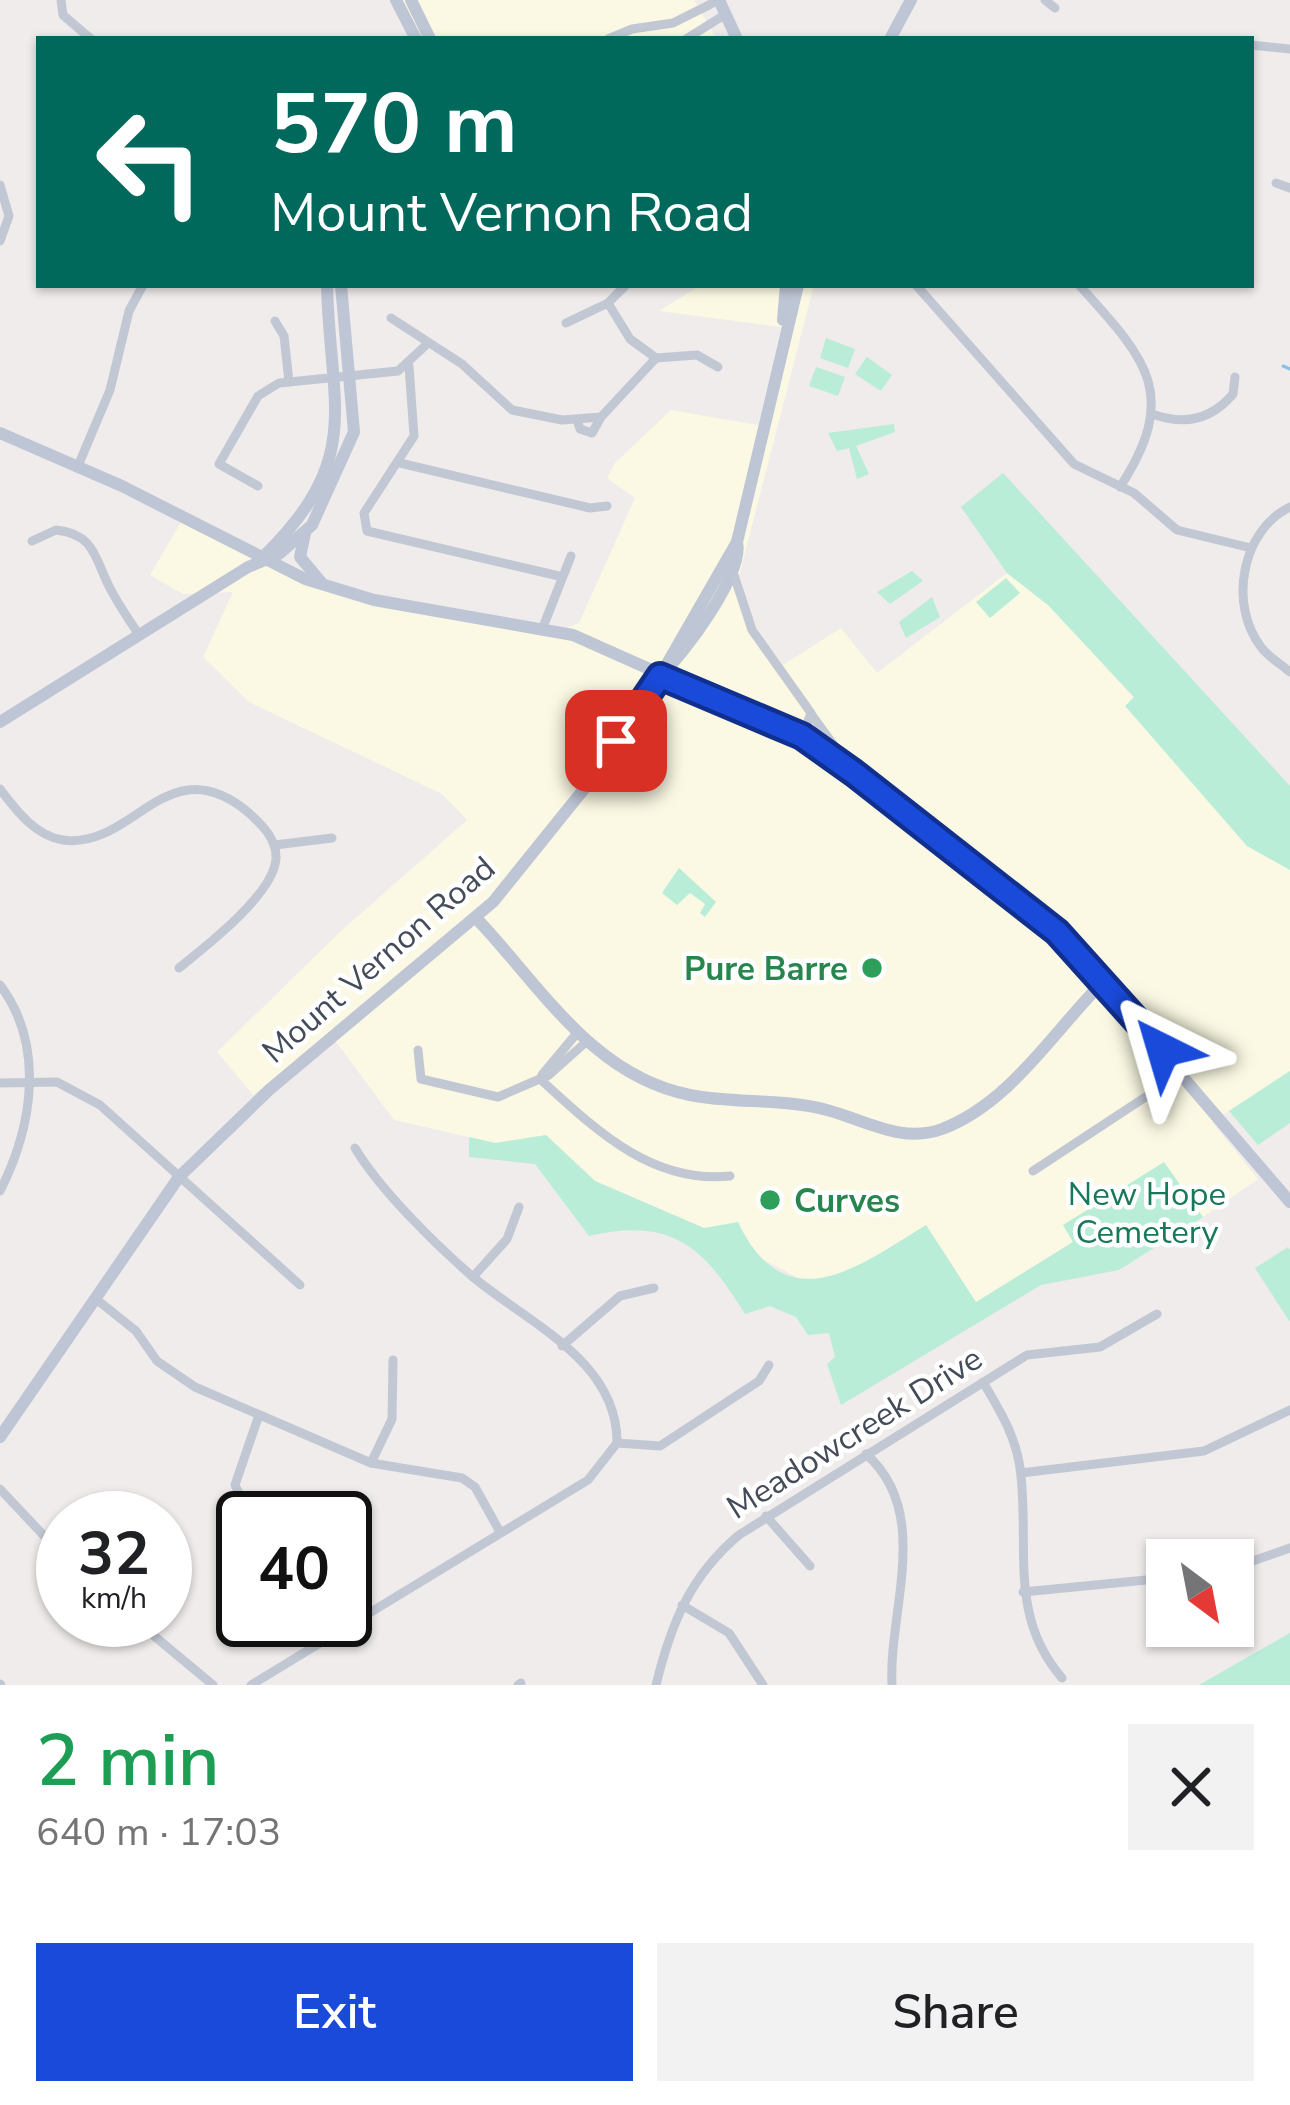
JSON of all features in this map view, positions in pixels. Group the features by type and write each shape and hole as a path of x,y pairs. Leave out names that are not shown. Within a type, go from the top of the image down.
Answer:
{"street":[{"path":"62,0 63,15 88,36"},
{"path":"396,0 414,36"},
{"path":"411,0 429,36"},
{"path":"892,36 911,0"},
{"path":"615,36 632,28 673,23 722,5"},
{"path":"689,36 722,5"},
{"path":"722,5 736,36"},
{"path":"1254,45 1290,49"},
{"path":"1276,183 1290,188"},
{"path":"0,185 9,216 0,241"},
{"path":"78,466 110,390 129,311 141,288"},
{"path":"0,722 260,560 301,521 323,482 335,443 327,288"},
{"path":"324,585 300,556 306,532 354,432 341,288"},
{"path":"566,322 608,303 623,288"},
{"path":"785,334 786,288"},
{"name":"Mount Vernon Road","path":"0,1437 176,1174 476,917 547,839 660,676 663,661 737,542 797,288"},
{"path":"919,288 1059,451 1090,474 1120,487 1177,530 1197,539 1251,548"},
{"path":"1081,288 1147,373 1155,415 1120,487"},
{"path":"608,303 630,339 656,358 697,355 718,367"},
{"path":"391,318 426,345 462,364 512,410 578,420 601,417 656,358"},
{"path":"275,321 284,336 289,382"},
{"path":"426,345 409,366 413,436 364,513 367,531 559,576"},
{"path":"258,486 219,464 257,396 289,382 409,366"},
{"path":"1155,415 1184,420 1212,413 1233,394 1235,377"},
{"path":"0,434 78,466 260,560 324,585 417,609 543,627 596,642 660,676 802,736 1028,907 1103,981 1290,1202"},
{"path":"400,463 590,508 607,506"},
{"path":"1290,507 1272,515 1251,548 1245,594 1252,632 1263,650 1290,672"},
{"path":"32,541 56,530 70,531 92,546 108,586 139,635"},
{"path":"260,560 279,554 306,532"},
{"path":"660,676 675,663 733,572 740,553 737,542"},
{"path":"543,627 559,576 571,556"},
{"path":"733,572 738,596 761,645 854,773"},
{"path":"718,597 738,596"},
{"path":"802,736 811,713"},
{"path":"0,789 37,829 68,841 97,834 179,790 207,790 243,808 274,845 273,873 179,968"},
{"path":"274,845 332,838"},
{"path":"476,917 581,1038 632,1075 672,1091 817,1108 900,1133 932,1132 991,1098 1103,981"},
{"path":"0,985 20,1020 29,1081 17,1154 0,1191"},
{"path":"418,1050 421,1079 440,1087 497,1096 540,1079 581,1038"},
{"path":"1033,1171 1182,1073"},
{"path":"540,1079 628,1153 701,1178 730,1176"},
{"path":"0,1083 57,1082 100,1105 300,1285"},
{"path":"251,1685 588,1480 617,1444 617,1419 606,1392 562,1346 473,1277 355,1148"},
{"path":"473,1277 507,1239 519,1207"},
{"path":"562,1346 620,1296 654,1288"},
{"path":"96,1299 136,1331 157,1361 177,1377 371,1463 462,1478 475,1487 500,1532"},
{"name":"Meadowcreek Drive","path":"656,1685 682,1605 716,1554 766,1516 1027,1355 1113,1342 1157,1314"},
{"path":"371,1463 392,1419 393,1360"},
{"path":"617,1444 660,1446 759,1382 769,1365"},
{"path":"983,1382 1010,1428 1021,1473 1022,1592 1031,1631 1062,1678"},
{"path":"1021,1473 1204,1451 1290,1410"},
{"path":"238,1491 235,1485 259,1415"},
{"path":"866,1454 884,1474 900,1520 903,1568 892,1685"},
{"path":"0,1489 36,1525"},
{"path":"766,1516 810,1566"},
{"path":"1254,1560 1290,1547"},
{"path":"1022,1592 1146,1580"},
{"path":"682,1605 729,1634 763,1685"},
{"path":"167,1647 213,1685"}],"shaded area":[{"path":"396,0 694,0 715,36 418,36"},
{"path":"696,288 813,288 738,580 757,631 783,665 841,628 877,673 1007,573 1049,606 1134,698 1126,706 1247,846 1290,870 1290,1071 1212,1122 1258,1179 1203,1217 1164,1163 1064,1226 1074,1241 976,1303 926,1225 842,1277 804,1281 704,1228 595,1181 546,1135 495,1143 394,1120 331,1035 253,1095 217,1052 341,931 467,820 442,794 249,702 203,657 233,592 183,594 150,575 184,517 331,586 559,631 579,623 635,498 607,478 615,463 671,410 758,425 788,328 659,311"}],"green space":[{"path":"826,338 855,349 848,368 820,358"},
{"path":"867,357 892,375 881,391 855,374"},
{"path":"816,367 845,377 838,396 809,386"},
{"path":"894,424 895,432 856,446 869,474 857,479 849,448 837,451 828,433"},
{"path":"1003,473 1290,786 1290,870 1247,846 1125,706 1134,697 1049,606 1007,573 961,507"},
{"path":"912,571 923,581 890,604 877,592"},
{"path":"1006,578 1020,593 990,618 976,602"},
{"path":"932,597 940,617 906,638 899,622"},
{"path":"679,868 716,902 705,917 700,913 705,904 690,893 677,905 662,893"},
{"path":"1290,1071 1290,1123 1258,1145 1229,1111"},
{"name":"New Hope Cemetery","path":"546,1135 595,1181 704,1228 738,1222 757,1253 778,1271 801,1278 849,1269 926,1225 976,1302 1073,1242 1063,1225 1164,1162 1203,1217 1119,1270 1041,1285 841,1405 827,1364 835,1357 829,1333 808,1335 796,1317 770,1306 745,1314 699,1254 664,1234 618,1231 589,1236 535,1164 469,1157 469,1137 495,1143"},
{"path":"1290,1250 1290,1322 1255,1268"},
{"path":"1290,1633 1290,1685 1199,1685"}],"waterway":[{"path":"1283,366 1290,369"}],"place":[{"name":"Pure Barre","path":"872,968"},
{"name":"Curves","path":"770,1200"}],"route":[{"path":"616,741 660,676 802,736 1057,932 1163,1050"}]}
